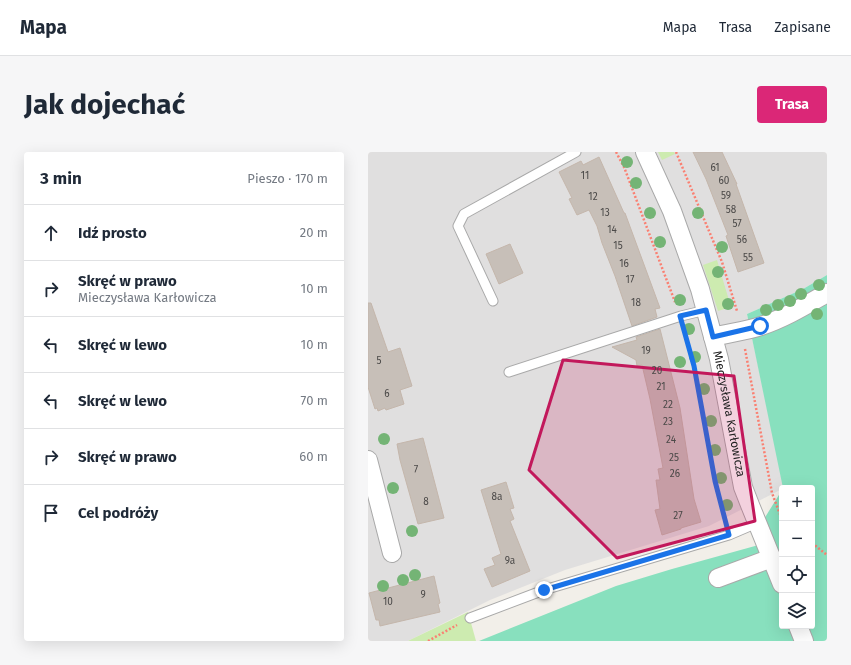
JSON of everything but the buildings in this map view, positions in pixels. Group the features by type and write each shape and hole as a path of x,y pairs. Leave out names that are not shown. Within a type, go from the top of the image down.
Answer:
{"street":[{"name":"Mieczysława Karłowicza","path":"645,152 672,211 700,289 723,380 743,487 779,576"},
{"path":"713,337 760,326 773,321 827,293"},
{"path":"368,460 392,553"},
{"path":"718,578 772,558"},
{"path":"799,629 804,641"}],"lane":[{"path":"493,301 458,226 464,214 576,152"},
{"path":"509,372 680,316 706,310"},
{"path":"470,618 544,590 729,535 757,523"}],"path":[{"path":"616,152 624,167 680,316 694,366 715,481 729,535"},
{"path":"676,152 680,159"},
{"path":"815,545 827,555"},
{"path":"428,641 470,618"}],"highlighted area":[{"path":"563,360 734,376 755,521 617,558 529,470"}],"shaded area":[{"path":"368,152 827,152 827,275 803,289 747,314 783,485 779,485 779,491 709,526 565,570 490,600 408,641 368,641"}],"green space":[{"path":"658,152 674,152 675,154 662,160"},
{"path":"717,260 731,307 718,311 703,265"},
{"path":"827,275 827,641 479,641 616,586 769,542 764,519 779,495 779,629 815,629 815,485 782,485 747,314 803,289"},
{"path":"468,612 476,641 408,641 414,638"}],"route":[{"path":"544,590 729,535 715,481 694,366 680,316 706,310 713,337 760,326"}]}
